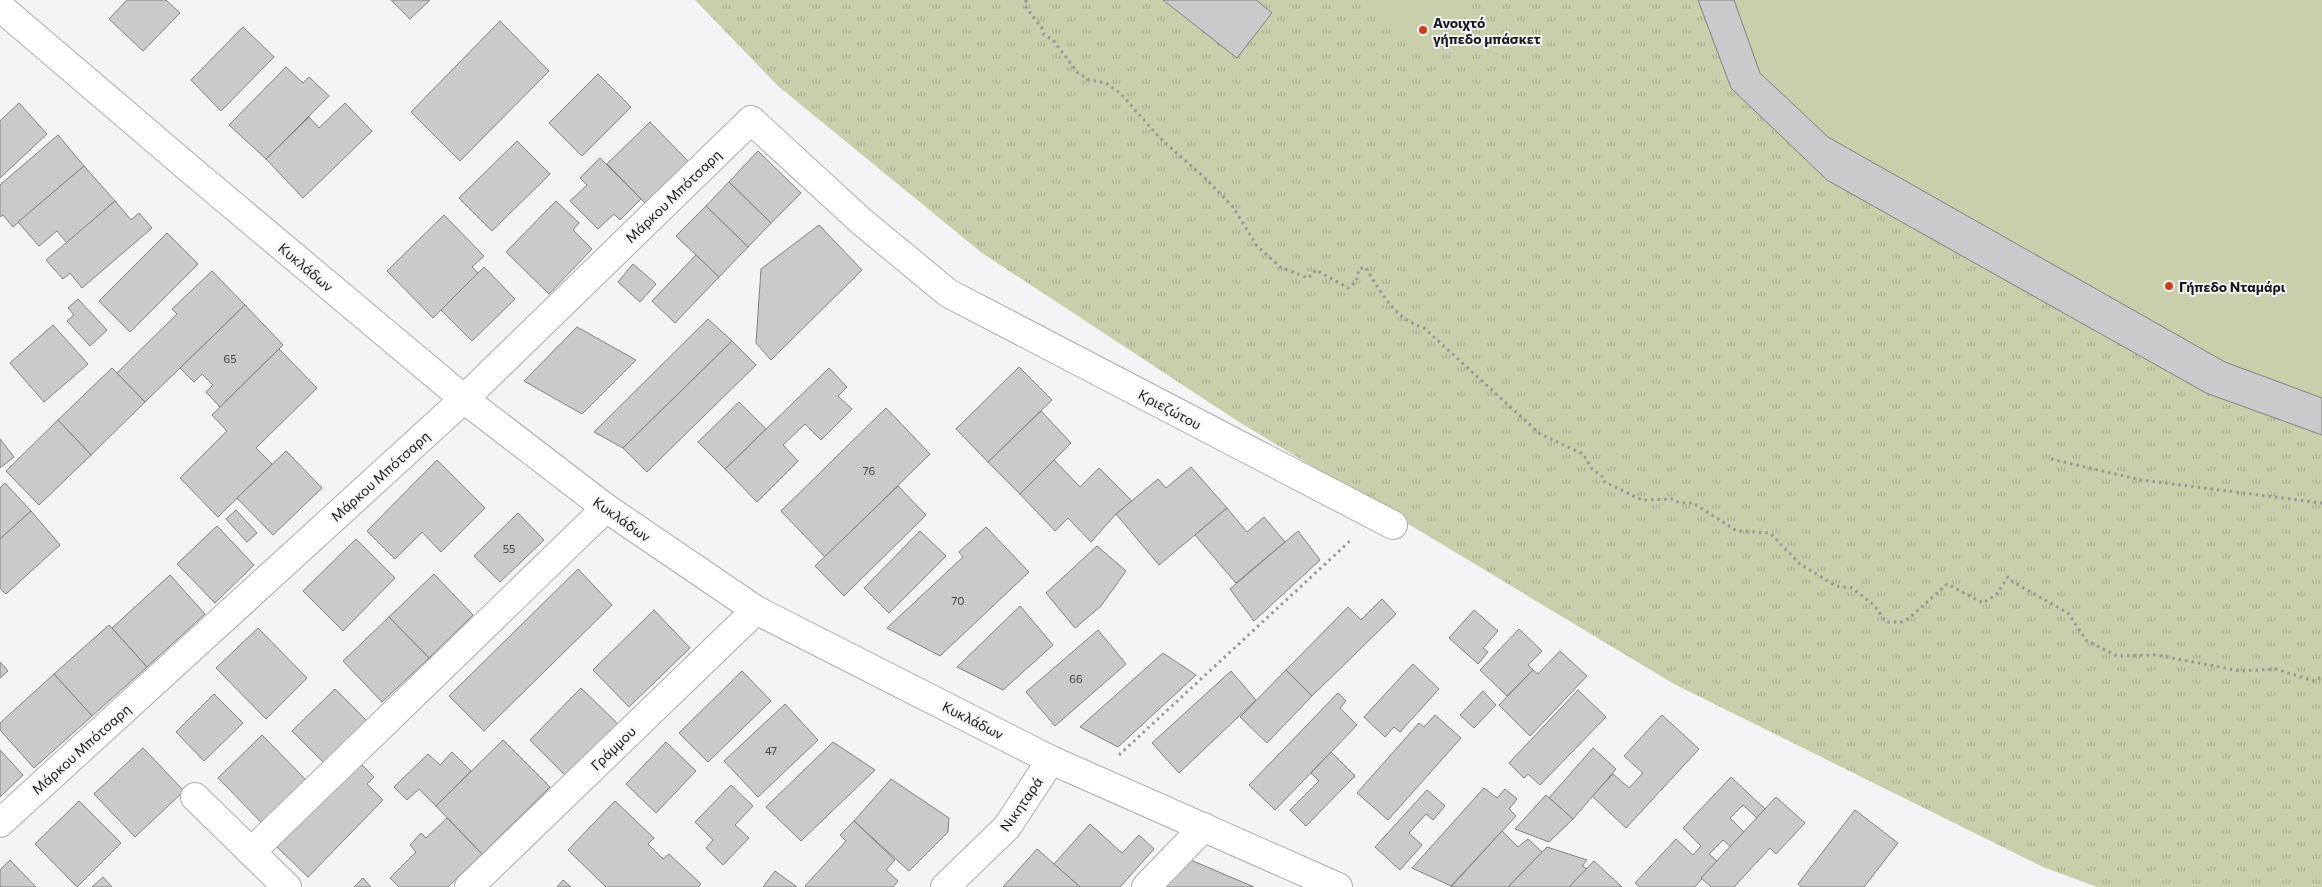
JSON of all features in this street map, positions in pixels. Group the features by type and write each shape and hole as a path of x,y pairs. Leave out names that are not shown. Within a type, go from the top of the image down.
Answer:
{"street":[{"name":"Κυκλάδων","path":"0,7 464,399 606,508 756,610 1051,760 1338,887"},
{"name":"Μάρκου Μπότσαρη","path":"0,823 464,399 751,120"},
{"name":"Κριεζώτου","path":"751,120 861,221 948,293 1393,525"},
{"path":"251,852 606,508"},
{"name":"Γράμμου","path":"469,887 756,610"},
{"name":"Νικηταρά","path":"945,887 1007,827 1051,760"},
{"path":"195,797 287,887"},
{"path":"1146,887 1204,827"}],"path":[{"path":"1026,0 1025,6 1042,28 1044,35 1053,40 1077,72 1089,80 1106,83 1121,94 1160,138 1206,179 1233,207 1257,246 1280,267 1308,278 1316,270 1348,288 1356,282 1359,269 1365,268 1393,310 1414,325 1424,328 1540,434 1584,454 1592,469 1602,476 1603,481 1642,500 1672,499 1680,503 1693,503 1737,531 1770,533 1800,564 1836,586 1852,588 1874,605 1886,622 1908,620 1948,584 1983,603 1996,595 2008,577 2013,582 2068,613 2086,640 2117,656 2157,655 2240,671 2276,669 2314,682 2322,677"},
{"path":"2051,459 2142,480 2322,503"},
{"path":"1112,761 1342,548"}],"green space":[{"path":"695,0 1698,0 1731,88 2322,435 2322,887 2097,887 2043,867 1674,684 1239,422 982,253 778,86"},
{"name":"Ανοιχτό γήπεδο μπάσκετ","path":"1357,0 1477,0 1428,59"},
{"name":"Γήπεδο Νταμάρι","path":"1698,0 2322,0 2322,435 2206,393 1827,180 1731,88"}],"building":[{"path":"127,0 166,0 180,13 143,51 109,19"},
{"path":"391,0 430,0 410,19"},
{"path":"1163,0 1256,0 1272,13 1237,58"},
{"path":"1698,0 1734,0 1760,73 1828,137 2225,362 2322,398 2322,435 2206,393 1827,180 1731,88"},
{"path":"500,21 549,71 460,161 411,112"},
{"path":"243,27 274,57 221,111 191,80"},
{"path":"286,67 303,83 309,77 329,96 266,159 229,125"},
{"path":"598,74 631,107 582,156 549,123"},
{"path":"19,103 47,134 0,178 0,121"},
{"path":"345,103 372,131 303,198 266,159 309,117 319,128"},
{"path":"650,122 688,161 646,204 607,164"},
{"path":"58,135 84,166 13,227 3,215 0,217 0,185"},
{"path":"517,141 550,174 492,231 459,198"},
{"path":"758,151 801,193 771,223 729,182"},
{"path":"600,158 641,199 620,220 614,214 598,229 570,201 587,185 580,178"},
{"path":"84,166 115,201 67,243 57,231 39,246 18,222"},
{"path":"729,182 771,223 748,247 706,206"},
{"path":"115,201 131,220 139,213 152,228 82,288 70,273 63,279 46,260"},
{"path":"556,201 579,223 573,230 592,249 549,294 506,252"},
{"path":"706,206 748,247 719,277 676,236"},
{"path":"444,215 484,256 472,267 478,273 433,318 387,271"},
{"path":"819,225 862,270 771,360 756,343 761,269"},
{"path":"167,233 198,264 130,332 99,301"},
{"path":"696,255 719,277 675,323 652,301"},
{"path":"633,264 656,284 640,302 618,282"},
{"path":"484,267 515,299 472,341 441,310"},
{"path":"212,271 245,305 145,402 117,373 177,314 172,309"},
{"path":"78,299 107,330 90,346 67,321 74,315 68,308"},
{"path":"245,305 283,345 220,407 206,392 213,385 202,374 194,382 180,368"},
{"path":"708,319 732,341 623,448 594,432"},
{"path":"53,325 88,364 44,402 10,363"},
{"path":"577,327 636,360 582,414 524,381"},
{"path":"732,341 756,365 647,472 623,448"},
{"path":"279,349 317,388 256,448 272,464 218,517 180,478 227,431 212,415"},
{"path":"1019,367 1052,400 988,462 956,429"},
{"path":"112,368 145,402 91,455 58,420"},
{"path":"829,368 847,387 838,396 852,409 821,440 805,424 783,445 798,461 757,502 725,469"},
{"path":"739,402 766,429 725,469 698,442"},
{"path":"886,408 930,454 825,557 781,511"},
{"path":"1041,411 1071,443 1020,494 988,462"},
{"path":"58,420 91,455 39,505 6,471"},
{"path":"0,439 14,457 0,468"},
{"path":"286,451 322,488 273,535 237,498"},
{"path":"437,460 485,508 441,552 422,532 395,559 367,531"},
{"path":"1054,460 1080,487 1099,468 1132,501 1116,514 1091,542 1068,518 1055,531 1020,494"},
{"path":"1191,467 1227,508 1159,565 1116,514 1158,479 1166,488"},
{"path":"5,483 31,511 0,539 0,488"},
{"path":"898,486 926,515 844,596 815,566"},
{"path":"1227,508 1247,532 1264,517 1285,542 1236,583 1195,535"},
{"path":"236,510 257,533 247,542 226,519"},
{"path":"31,511 60,545 6,594 0,588 0,539"},
{"path":"518,513 544,540 500,582 474,556"},
{"path":"217,526 254,565 215,603 177,564"},
{"path":"986,527 1029,572 940,656 887,628 963,557 959,552"},
{"path":"920,531 946,556 889,613 864,588"},
{"path":"1298,531 1320,560 1254,621 1230,589"},
{"path":"356,539 395,578 343,631 303,591"},
{"path":"1097,546 1126,571 1101,606 1075,628 1046,593"},
{"path":"578,569 612,605 484,731 449,696"},
{"path":"434,574 473,615 429,658 389,617"},
{"path":"170,575 205,614 147,667 112,628"},
{"path":"1382,599 1396,614 1312,696 1286,670 1348,607 1361,620"},
{"path":"1020,606 1053,645 1003,690 957,667"},
{"path":"654,610 690,648 629,707 593,670"},
{"path":"1474,610 1498,631 1483,648 1488,652 1478,664 1449,638"},
{"path":"389,617 429,658 382,702 343,661"},
{"path":"109,625 147,667 92,716 54,674"},
{"path":"258,628 307,678 266,719 216,668"},
{"path":"1519,629 1542,651 1528,665 1533,670 1507,696 1480,670"},
{"path":"1098,630 1126,664 1055,726 1026,692"},
{"path":"1560,651 1587,676 1530,736 1499,705 1533,670 1538,674"},
{"path":"1163,653 1196,675 1118,747 1080,727"},
{"path":"0,662 8,671 0,678"},
{"path":"1413,664 1439,689 1400,732 1394,727 1385,737 1364,717"},
{"path":"1286,670 1312,696 1267,743 1240,717"},
{"path":"742,671 771,701 708,762 679,733"},
{"path":"1231,671 1256,700 1179,773 1152,743"},
{"path":"54,674 92,716 34,768 0,730 0,723"},
{"path":"581,688 618,724 566,776 530,740"},
{"path":"335,689 369,723 326,765 292,731"},
{"path":"1578,690 1606,717 1540,785 1528,774 1524,778 1509,763"},
{"path":"1483,691 1496,705 1474,728 1460,715"},
{"path":"1338,693 1346,701 1340,708 1357,725 1275,810 1249,785"},
{"path":"214,694 243,723 204,761 176,732"},
{"path":"785,704 818,740 758,797 724,761"},
{"path":"1435,715 1461,738 1388,820 1357,793 1419,723 1424,727"},
{"path":"1662,715 1699,749 1626,828 1592,796 1613,774 1629,788 1643,773 1624,756"},
{"path":"262,735 307,781 263,824 218,778"},
{"path":"503,740 550,787 482,854 436,806"},
{"path":"666,742 696,771 656,813 626,784"},
{"path":"833,742 875,770 801,841 766,807"},
{"path":"143,748 184,791 135,837 94,794"},
{"path":"1593,748 1616,769 1573,819 1549,798"},
{"path":"0,750 23,775 0,797"},
{"path":"452,752 471,771 436,806 419,789 407,800 394,787 428,754 440,765"},
{"path":"1331,752 1355,776 1306,826 1290,810 1319,781 1311,773"},
{"path":"360,763 374,777 367,784 383,800 308,877 277,847"},
{"path":"1731,777 1765,809 1757,818 1743,805 1730,818 1744,832 1731,847 1723,840 1709,854 1717,861 1695,887 1640,887 1635,883 1676,839 1693,855 1701,846 1683,828"},
{"path":"891,779 949,818 948,832 909,871 854,821"},
{"path":"731,785 753,806 735,825 749,838 723,865 706,848 713,840 695,822"},
{"path":"1484,788 1497,798 1505,789 1517,799 1509,809 1516,816 1451,886 1412,868"},
{"path":"1427,790 1445,806 1433,820 1426,814 1409,833 1422,845 1400,870 1375,847"},
{"path":"1546,795 1573,819 1549,842 1515,829"},
{"path":"1776,797 1805,823 1776,854 1770,848 1734,887 1711,887 1701,878"},
{"path":"79,801 121,843 77,887 35,844"},
{"path":"615,801 654,838 648,844 663,859 669,854 701,884 698,887 606,887 568,850"},
{"path":"1855,810 1898,843 1864,887 1802,887 1798,884"},
{"path":"447,818 482,854 448,887 399,887 390,878 416,852 410,845 421,833 426,838"},
{"path":"854,821 895,860 886,870 898,881 893,887 805,886 846,841 840,835"},
{"path":"1090,824 1122,853 1139,835 1154,849 1120,887 1080,887 1054,864"},
{"path":"1502,831 1518,847 1528,839 1542,852 1508,887 1451,887"},
{"path":"1547,847 1587,860 1582,866 1587,869 1569,887 1508,887"},
{"path":"1037,849 1054,864 1080,887 1003,887"},
{"path":"1186,858 1254,887 1162,887"},
{"path":"10,860 36,887 0,887 0,870"},
{"path":"1594,861 1622,887 1569,887"},
{"path":"775,871 797,887 763,887"},
{"path":"103,877 112,887 92,887"},
{"path":"363,878 371,887 354,887"},
{"path":"563,880 571,887 557,887"}],"place":[{"name":"Ανοιχτό γήπεδο μπάσκετ","path":"1423,30"},
{"name":"Γήπεδο Νταμάρι","path":"2169,286"}]}
